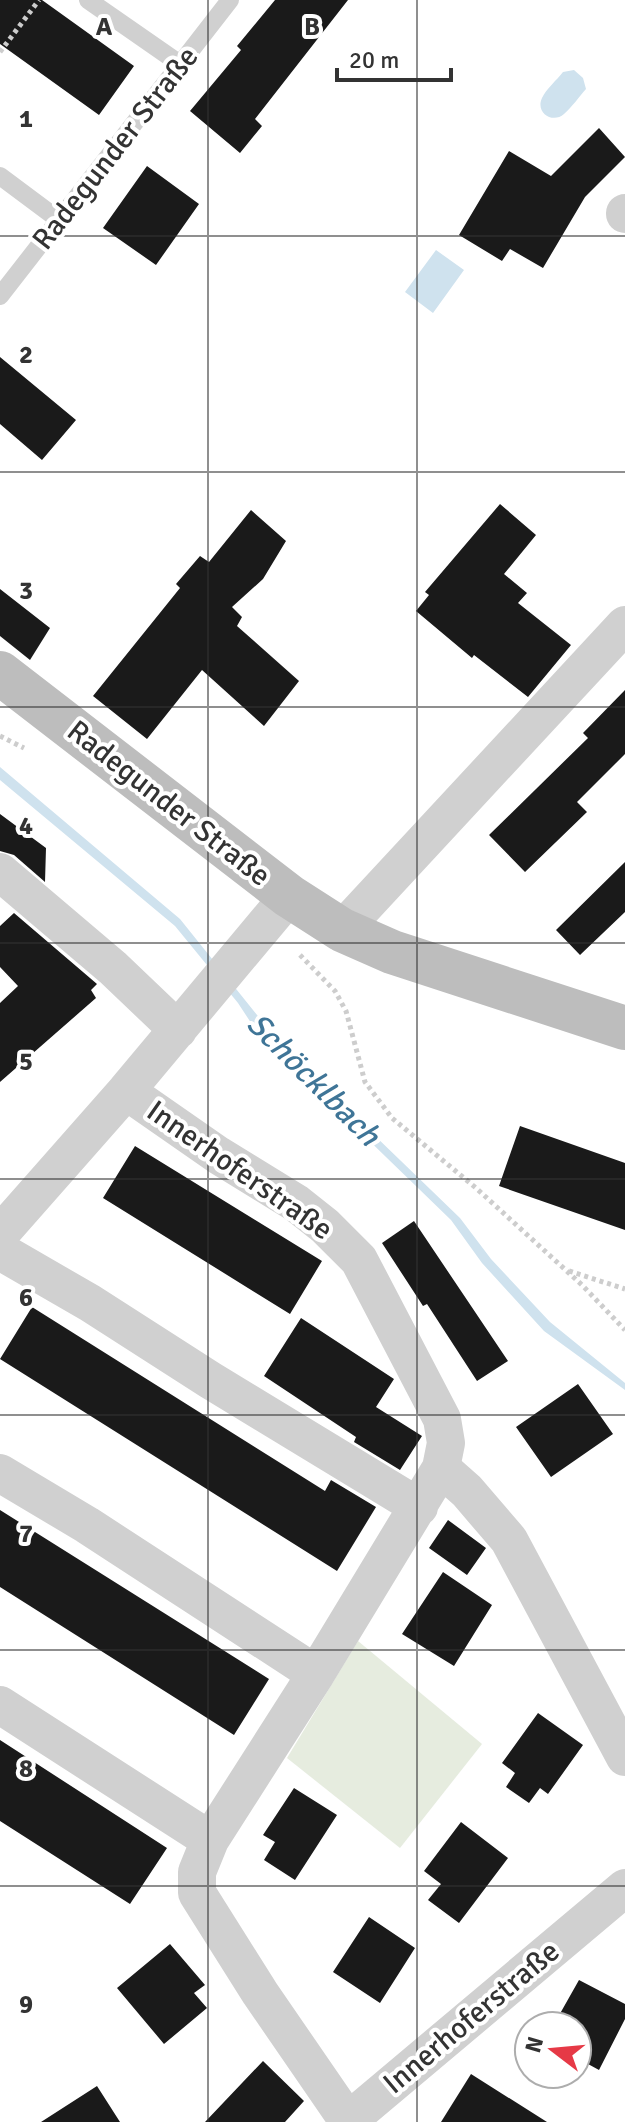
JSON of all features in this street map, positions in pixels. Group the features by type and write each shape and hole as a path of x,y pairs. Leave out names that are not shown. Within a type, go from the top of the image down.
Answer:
{"main road":[{"name":"Radegunder Straße","path":"0,673 266,923 342,930 392,952 625,1028"}],"street":[{"path":"342,930 625,625"},
{"path":"0,872 113,968 190,1016"},
{"name":"Innerhoferstraße","path":"0,1234 126,1091 266,923"},
{"name":"Innerhoferstraße","path":"126,1091 218,1155 296,1203 325,1226 359,1260 431,1392 442,1419 446,1443 441,1468 419,1507 210,1840 197,1872 197,1893 260,1993 348,2121 625,1888"},
{"path":"0,1251 90,1303 419,1507"},
{"path":"441,1468 467,1491 509,1540 625,1757"},
{"path":"0,1473 87,1525 316,1674"},
{"path":"0,1705 210,1840"}],"lane":[{"path":"88,0 180,64"},
{"name":"Radegunder Straße","path":"0,296 230,0"},
{"path":"0,176 59,220"}],"path":[{"path":"0,52 39,0"},
{"path":"0,736 26,749"},
{"path":"266,923 335,991 346,1011 365,1082 385,1109 565,1270 625,1330"},
{"path":"565,1270 625,1289"}],"shaded area":[{"path":"358,1641 482,1744 400,1848 287,1758"}],"water":[{"path":"574,70 583,78 586,89 560,117 546,115 540,103 544,95 563,72"},
{"path":"436,250 464,270 433,313 405,292"},
{"name":"Schöcklbach","path":"0,767 180,919 282,1046 460,1218 491,1259 550,1322 625,1383 625,1390 544,1331 482,1263 451,1220 257,1032 238,1003 175,926 0,780"}],"building":[{"path":"0,0 42,0 134,66 99,115 0,44"},
{"path":"275,0 348,0 255,119 262,126 240,153 190,111 241,50 237,46"},
{"path":"599,128 625,157 585,197 543,268 510,249 502,261 459,235 509,151 551,176"},
{"path":"147,166 199,204 156,265 103,228"},
{"path":"0,357 76,420 42,460 0,424"},
{"path":"500,504 536,535 504,574 527,593 518,603 571,645 528,697 474,655 472,658 416,611 429,595 425,592"},
{"path":"251,510 286,541 263,579 232,607 242,617 237,626 299,681 264,726 202,670 147,739 93,696 180,588 176,584 200,556 209,562"},
{"path":"0,589 50,628 30,660 0,636"},
{"path":"625,690 625,754 577,802 587,812 525,872 489,835 588,738 583,733"},
{"path":"0,814 46,848 45,882 14,855 0,851"},
{"path":"625,862 625,912 580,955 556,930"},
{"path":"14,913 97,984 91,990 96,998 0,1082 0,1003 18,986 0,967 0,926"},
{"path":"520,1126 625,1163 625,1230 499,1186"},
{"path":"135,1146 322,1261 290,1314 103,1198"},
{"path":"414,1221 508,1361 477,1381 427,1304 423,1306 382,1243"},
{"path":"32,1307 325,1491 331,1480 376,1507 337,1571 0,1359"},
{"path":"301,1318 394,1379 376,1407 422,1436 400,1470 354,1442 356,1437 264,1376"},
{"path":"578,1384 613,1434 551,1477 516,1427"},
{"path":"0,1510 269,1679 234,1735 0,1587"},
{"path":"448,1520 486,1548 467,1575 429,1548"},
{"path":"443,1572 492,1605 454,1666 402,1634"},
{"path":"538,1713 583,1745 548,1794 540,1788 529,1803 506,1787 515,1773 502,1763"},
{"path":"0,1740 167,1848 130,1904 0,1821"},
{"path":"294,1788 337,1815 295,1880 264,1860 275,1842 263,1835"},
{"path":"461,1822 508,1858 459,1923 428,1900 441,1884 424,1871"},
{"path":"369,1917 415,1948 380,2003 333,1972"},
{"path":"170,1944 205,1985 194,1993 207,2008 164,2044 117,1988"},
{"path":"579,1980 625,2004 625,2019 599,2070 593,2067 593,2010 562,2010"},
{"path":"263,2061 304,2101 285,2122 205,2122"},
{"path":"471,2074 547,2122 441,2122"},
{"path":"97,2086 120,2122 41,2122"}]}
